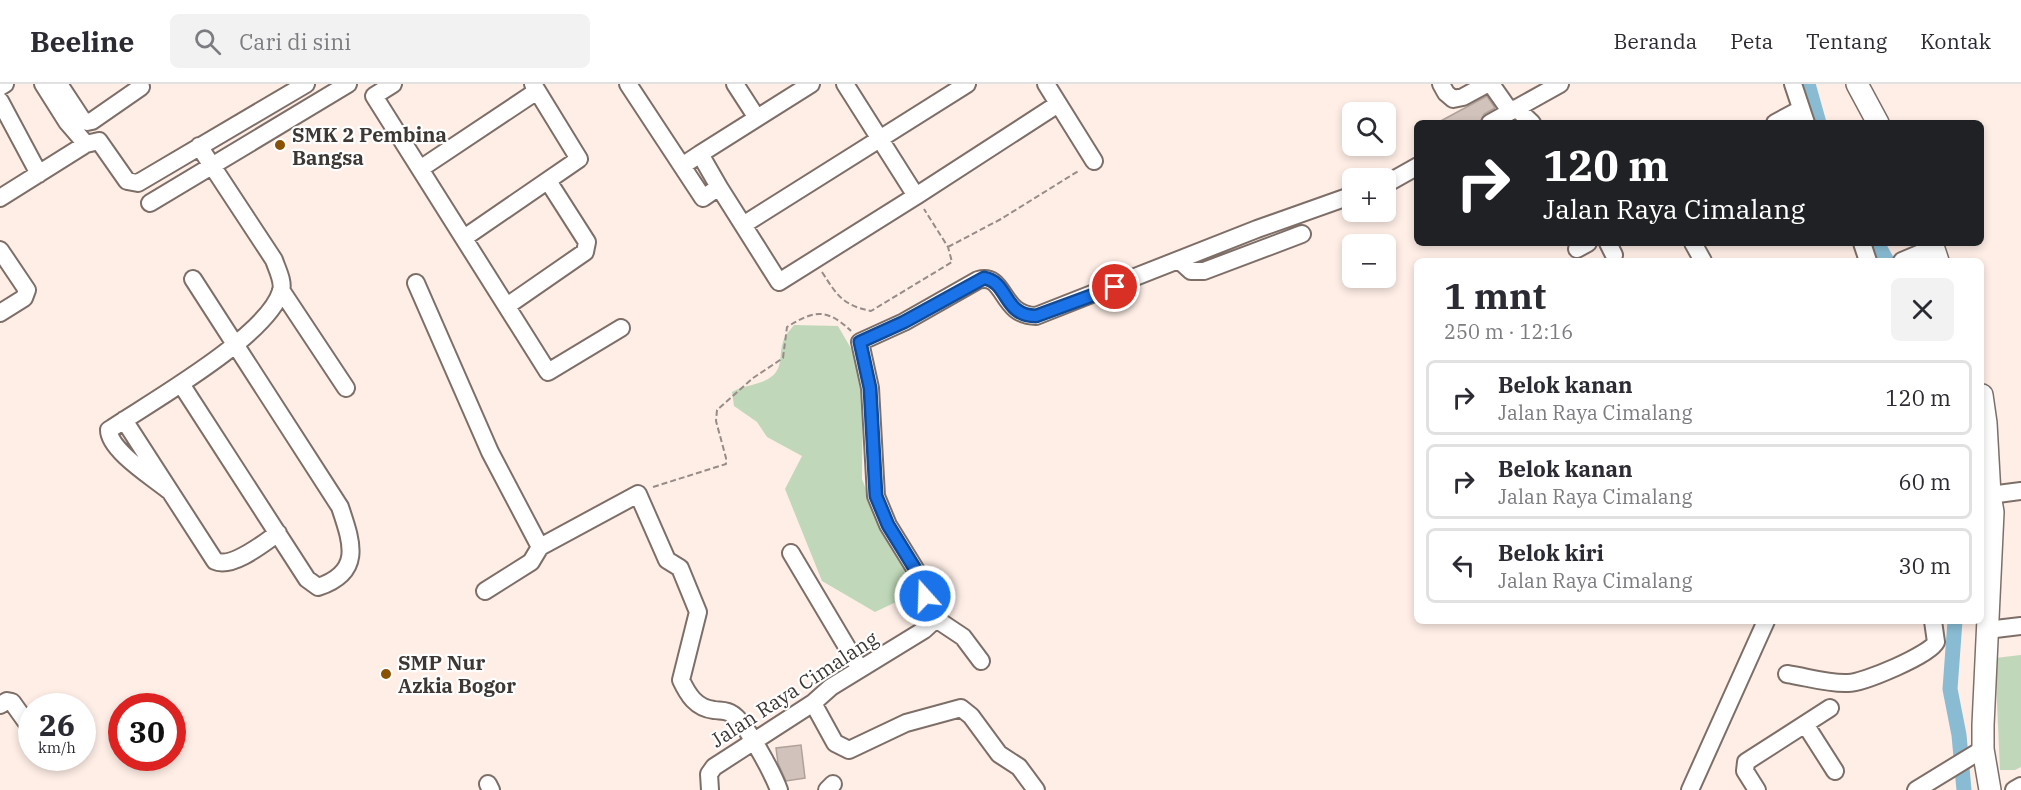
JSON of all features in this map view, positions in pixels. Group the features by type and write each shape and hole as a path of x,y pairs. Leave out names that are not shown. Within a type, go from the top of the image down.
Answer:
{"main road":[{"path":"1857,84 1876,120"},
{"path":"1984,409 1988,506 1985,567 1988,630 1976,754 1990,790"}],"street":[{"path":"0,87 5,84"},
{"path":"43,84 68,122 86,144"},
{"path":"59,84 82,119 87,122 92,121 142,85"},
{"path":"0,198 86,144 99,141 127,181 138,183 306,84"},
{"path":"393,84 374,96 548,372 621,328"},
{"path":"628,84 703,198 719,187"},
{"path":"735,84 757,118"},
{"path":"682,166 810,84"},
{"path":"845,84 916,196"},
{"path":"743,225 967,84"},
{"path":"1046,84 1094,161"},
{"path":"1441,84 1446,93 1454,99 1464,97 1489,84 1513,110 1528,120"},
{"path":"1495,120 1560,84"},
{"path":"1787,120 1803,116 1793,84"},
{"path":"150,203 343,85"},
{"path":"420,169 535,88 579,159 464,238"},
{"path":"0,101 39,174"},
{"path":"700,154 779,282 1058,104"},
{"path":"199,146 274,260 282,290 346,388"},
{"path":"1396,178 1414,168"},
{"path":"507,306 585,252 587,242 548,181"},
{"path":"981,661 963,637 936,619 917,572 888,525 876,496 870,388 860,342 904,322 984,278 995,282 1015,310 1028,316 1036,316 1268,225 1342,199"},
{"path":"1180,261 1191,271 1204,271 1302,234"},
{"path":"0,250 27,290 24,298 0,313"},
{"path":"1912,258 1934,251"},
{"path":"181,384 312,584 318,587 324,585 349,567 350,551 340,507 193,279"},
{"path":"416,283 490,452 540,547"},
{"path":"278,533 241,556 223,563 215,561 123,420 181,384 235,344 269,311 282,290"},
{"path":"1988,506 2021,491"},
{"path":"485,591 531,562 540,547 638,494 667,560 680,568 698,612 681,680 690,697 701,707 734,714 768,763 779,790"},
{"path":"791,553 860,669"},
{"name":"Jalan Raya Cimalang","path":"710,790 708,783 710,771 754,744 813,703 831,687 919,633 936,619"},
{"path":"1690,790 1765,624"},
{"path":"1787,674 1848,683 1862,681 1928,652 1935,642 1933,624"},
{"path":"1988,630 2021,626"},
{"path":"0,705 7,701 12,702 18,710"},
{"path":"813,703 836,743 849,750 906,723 961,708 971,716 999,754 1019,766 1036,790"},
{"path":"1757,790 1745,771 1746,762 1830,708"},
{"path":"1805,724 1835,771"},
{"path":"1916,790 1976,754"},
{"path":"2014,790 2021,786"}],"path":[{"path":"948,247 1001,219 1094,161"},
{"path":"815,260 838,298 855,308 871,311 952,262 948,247 916,196"},
{"path":"638,494 672,479 726,464 727,460 716,421 717,410 753,378 783,358 787,327 808,314 824,314 844,325 860,342"}],"green space":[{"path":"794,325 838,326 863,369 862,479 878,520 913,567 915,593 875,612 822,581 785,489 802,456 767,437 757,422 734,406 732,392 764,381 774,375 779,365 783,343"},
{"path":"2021,655 2021,767 2015,770 2000,770 1995,658"}],"building":[{"path":"1487,96 1495,108 1484,114 1481,120 1443,120"},
{"path":"801,745 805,778 786,781 778,763 776,748"}],"waterway":[{"path":"1808,84 1818,120"},
{"path":"1879,246 1885,258"},
{"path":"1955,624 1950,689 1959,735 1964,790"}],"place":[{"name":"SMK 2 Pembina Bangsa","path":"280,145"},
{"name":"SMP Nur Azkia Bogor","path":"386,674"}],"route":[{"path":"925,596 917,572 888,525 876,496 870,388 860,342 904,322 984,278 995,282 1009,304 1015,310 1028,316 1036,316 1115,287"}]}
